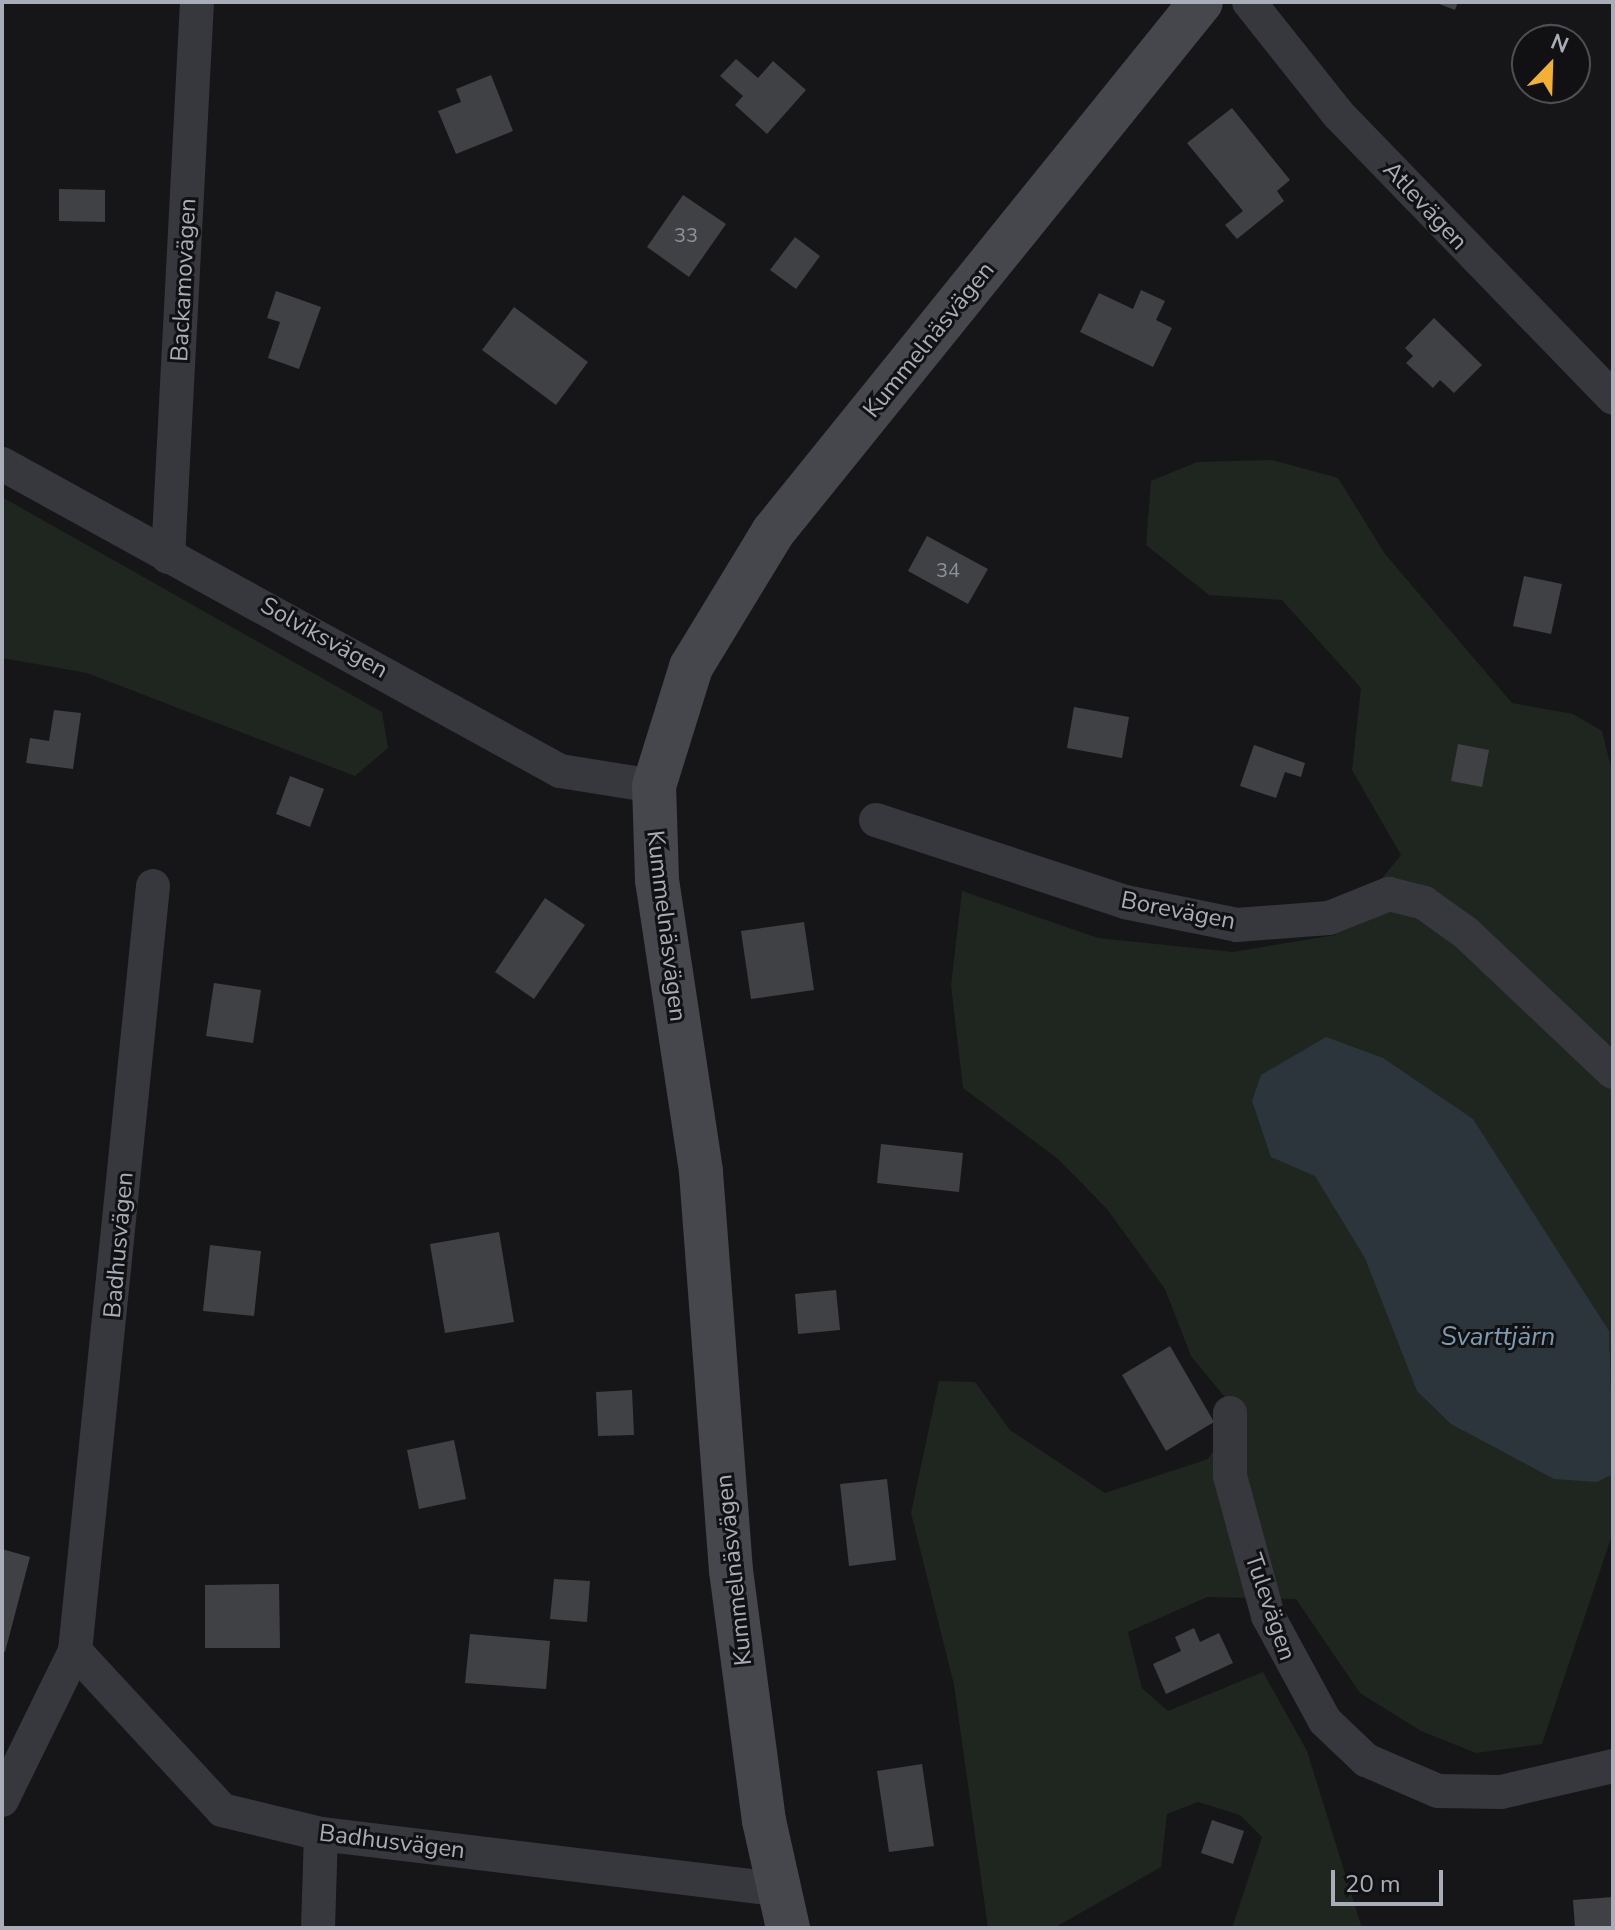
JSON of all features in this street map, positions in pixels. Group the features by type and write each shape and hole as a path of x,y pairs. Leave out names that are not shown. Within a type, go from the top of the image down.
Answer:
{"street":[{"name":"Backamovägen","path":"168,557 197,2"},
{"name":"Kummelnäsvägen","path":"783,1908 731,1571 701,1171 657,880 654,786 691,667 773,532 1201,2"},
{"name":"Atlevägen","path":"1249,2 1338,114 1613,398"},
{"name":"Solviksvägen","path":"2,464 560,771 654,786"},
{"name":"Borevägen","path":"876,820 1125,902 1237,925 1329,918 1389,894 1424,903 1466,933 1613,1072"},
{"name":"Badhusvägen","path":"2,1800 75,1651 153,886"},
{"name":"Tulevägen","path":"1230,1413 1230,1476 1268,1616 1325,1721 1366,1760 1438,1791 1501,1792 1613,1766"},
{"name":"Badhusvägen","path":"75,1651 222,1810 321,1834 783,1908"},
{"path":"318,1928 321,1834"}],"shaded area":[{"path":"1272,460 1338,478 1385,554 1512,703 1573,714 1602,731 1613,775 1613,1532 1542,1744 1476,1753 1421,1731 1360,1693 1296,1599 1207,1597 1128,1632 1142,1688 1168,1711 1263,1672 1307,1751 1362,1928 1232,1928 1262,1837 1240,1815 1198,1802 1167,1814 1161,1867 1054,1928 988,1928 954,1685 911,1513 939,1381 975,1382 1010,1430 1105,1493 1208,1459 1237,1412 1191,1356 1165,1289 1107,1209 1058,1159 963,1088 951,985 962,891 1098,938 1233,952 1335,935 1401,855 1352,770 1361,688 1282,600 1209,595 1146,545 1151,481 1197,462"},
{"path":"2,497 382,712 388,748 355,776 87,673 2,658"}],"water":[{"name":"Svarttjärn","path":"1326,1037 1383,1058 1473,1119 1609,1331 1613,1474 1597,1482 1554,1479 1451,1424 1417,1391 1365,1258 1315,1176 1271,1157 1252,1101 1261,1075"}],"building":[{"path":"1434,2 1458,2 1455,10"},
{"path":"736,59 758,78 773,61 806,90 767,134 735,105 743,96 720,76"},
{"path":"491,75 513,131 456,154 438,111 461,102 456,89"},
{"path":"1232,108 1290,180 1277,191 1284,201 1237,239 1225,225 1243,211 1187,143"},
{"path":"59,189 105,190 105,222 59,221"},
{"path":"683,195 726,224 689,277 647,247"},
{"path":"795,237 820,256 796,289 770,270"},
{"path":"1141,290 1165,301 1156,320 1172,328 1153,367 1080,332 1099,293 1133,309"},
{"path":"276,291 321,307 299,369 268,358 280,322 267,318"},
{"path":"514,307 588,362 556,405 482,350"},
{"path":"1434,318 1482,365 1454,393 1440,380 1433,388 1406,363 1413,356 1405,348"},
{"path":"927,536 988,569 968,604 908,571"},
{"path":"1524,576 1562,584 1551,634 1513,626"},
{"path":"1074,707 1129,717 1122,758 1067,748"},
{"path":"54,710 81,713 73,769 26,763 30,738 49,741"},
{"path":"1458,744 1489,750 1482,787 1451,781"},
{"path":"1254,745 1305,763 1301,777 1285,772 1276,798 1240,786"},
{"path":"290,776 324,789 310,827 276,814"},
{"path":"545,898 585,925 534,999 495,972"},
{"path":"804,922 814,990 751,999 741,931"},
{"path":"214,983 261,990 253,1043 206,1036"},
{"path":"881,1144 963,1153 959,1192 877,1183"},
{"path":"499,1232 514,1322 445,1333 430,1244"},
{"path":"210,1245 261,1251 254,1316 203,1311"},
{"path":"836,1290 840,1330 798,1334 795,1294"},
{"path":"1170,1346 1214,1422 1166,1451 1122,1375"},
{"path":"632,1390 634,1435 598,1436 596,1392"},
{"path":"454,1440 466,1499 419,1509 407,1450"},
{"path":"887,1479 896,1560 849,1566 840,1484"},
{"path":"2,1549 30,1557 5,1652 2,1651"},
{"path":"554,1579 590,1581 587,1622 550,1619"},
{"path":"279,1584 280,1648 205,1648 205,1585"},
{"path":"1194,1628 1200,1642 1219,1633 1233,1663 1166,1694 1153,1664 1181,1651 1175,1637"},
{"path":"470,1634 550,1641 546,1689 465,1683"},
{"path":"922,1764 934,1846 889,1852 877,1771"},
{"path":"1212,1820 1244,1831 1233,1864 1201,1853"},
{"path":"1613,1897 1613,1928 1575,1928 1573,1900"}]}
